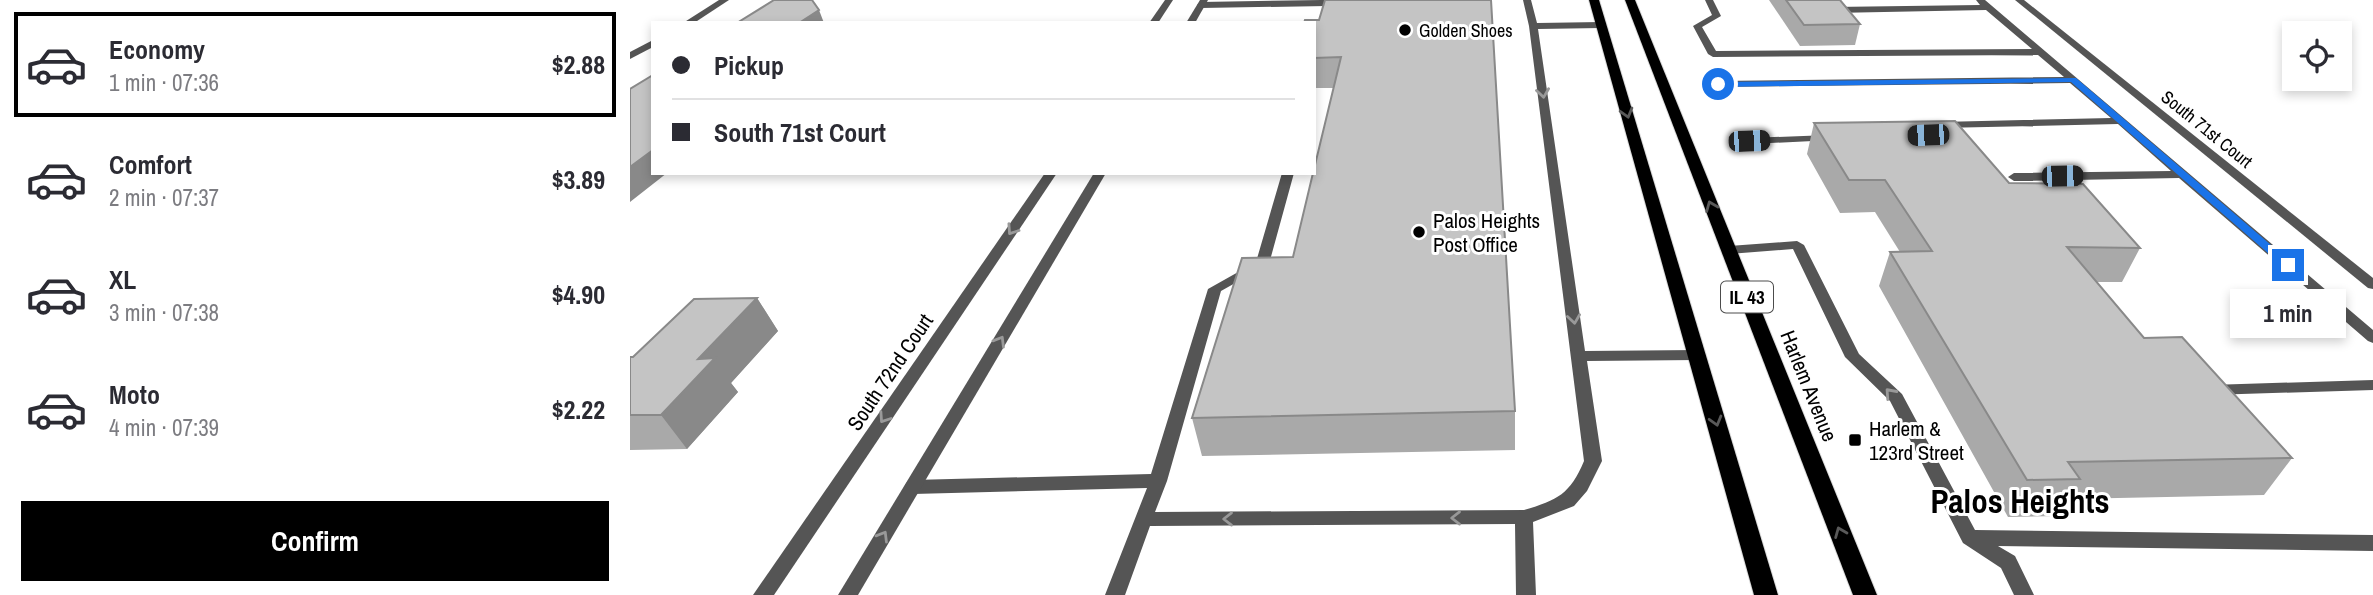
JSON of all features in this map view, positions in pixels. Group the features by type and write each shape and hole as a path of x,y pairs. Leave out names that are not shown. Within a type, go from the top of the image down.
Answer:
{"main road":[{"path":"1594,0 1766,595"},
{"name":"Harlem Avenue","path":"1630,0 1865,595"}],"street":[{"path":"690,21 725,0"},
{"path":"1154,21 1168,0"},
{"path":"1191,21 1202,2 1324,4 1325,0"},
{"path":"1144,519 1524,517 1564,506 1583,486 1593,461 1533,26 1527,0"},
{"path":"1709,0 1717,16 1697,26 1713,54 2041,52"},
{"name":"South 71st Court","path":"2019,0 2373,285"},
{"path":"1833,10 1984,4 2373,338"},
{"path":"1533,26 1601,25"},
{"path":"630,56 651,44"},
{"path":"1718,84 2073,80"},
{"path":"1928,135 1941,124 2121,121"},
{"path":"1749,141 1845,137"},
{"path":"2014,177 2182,174"},
{"name":"South 72nd Court","path":"763,595 1050,175"},
{"path":"848,595 1099,175"},
{"path":"1115,595 1158,481 1215,289 1262,264 1287,175"},
{"path":"1729,250 1797,245 1853,357 1896,398 1970,538 2007,562 2024,595"},
{"path":"1579,356 1697,355"},
{"path":"2197,390 2373,385"},
{"path":"913,487 1158,481"},
{"path":"1524,517 1526,595"},
{"path":"1970,538 2373,543"}],"building":[{"path":"774,0 812,0 819,10 802,21 740,21"},
{"path":"1325,0 1491,0 1515,411 1192,418 1242,258 1293,257 1313,175 1316,175 1316,161 1341,57 1316,58 1316,21 1305,21 1319,20"},
{"path":"1786,0 1840,0 1860,24 1804,25"},
{"path":"651,76 651,151 630,167 630,89"},
{"path":"1955,121 2009,183 2083,184 2140,248 2067,247 2144,338 2182,337 2292,458 2068,462 2080,479 2027,480 1890,252 1932,251 1885,180 1849,180 1814,123"},
{"path":"757,298 698,359 715,358 661,415 630,415 630,357 694,299"}],"place":[{"name":"Golden Shoes","path":"1405,30"},
{"name":"Palos Heights Post Office","path":"1419,232"},
{"name":"Harlem & 123rd Street","path":"1855,440"}],"district":[{"name":"Palos Heights","path":"2020,501"}],"route":[{"path":"1718,84 2073,80 2288,265"}]}
